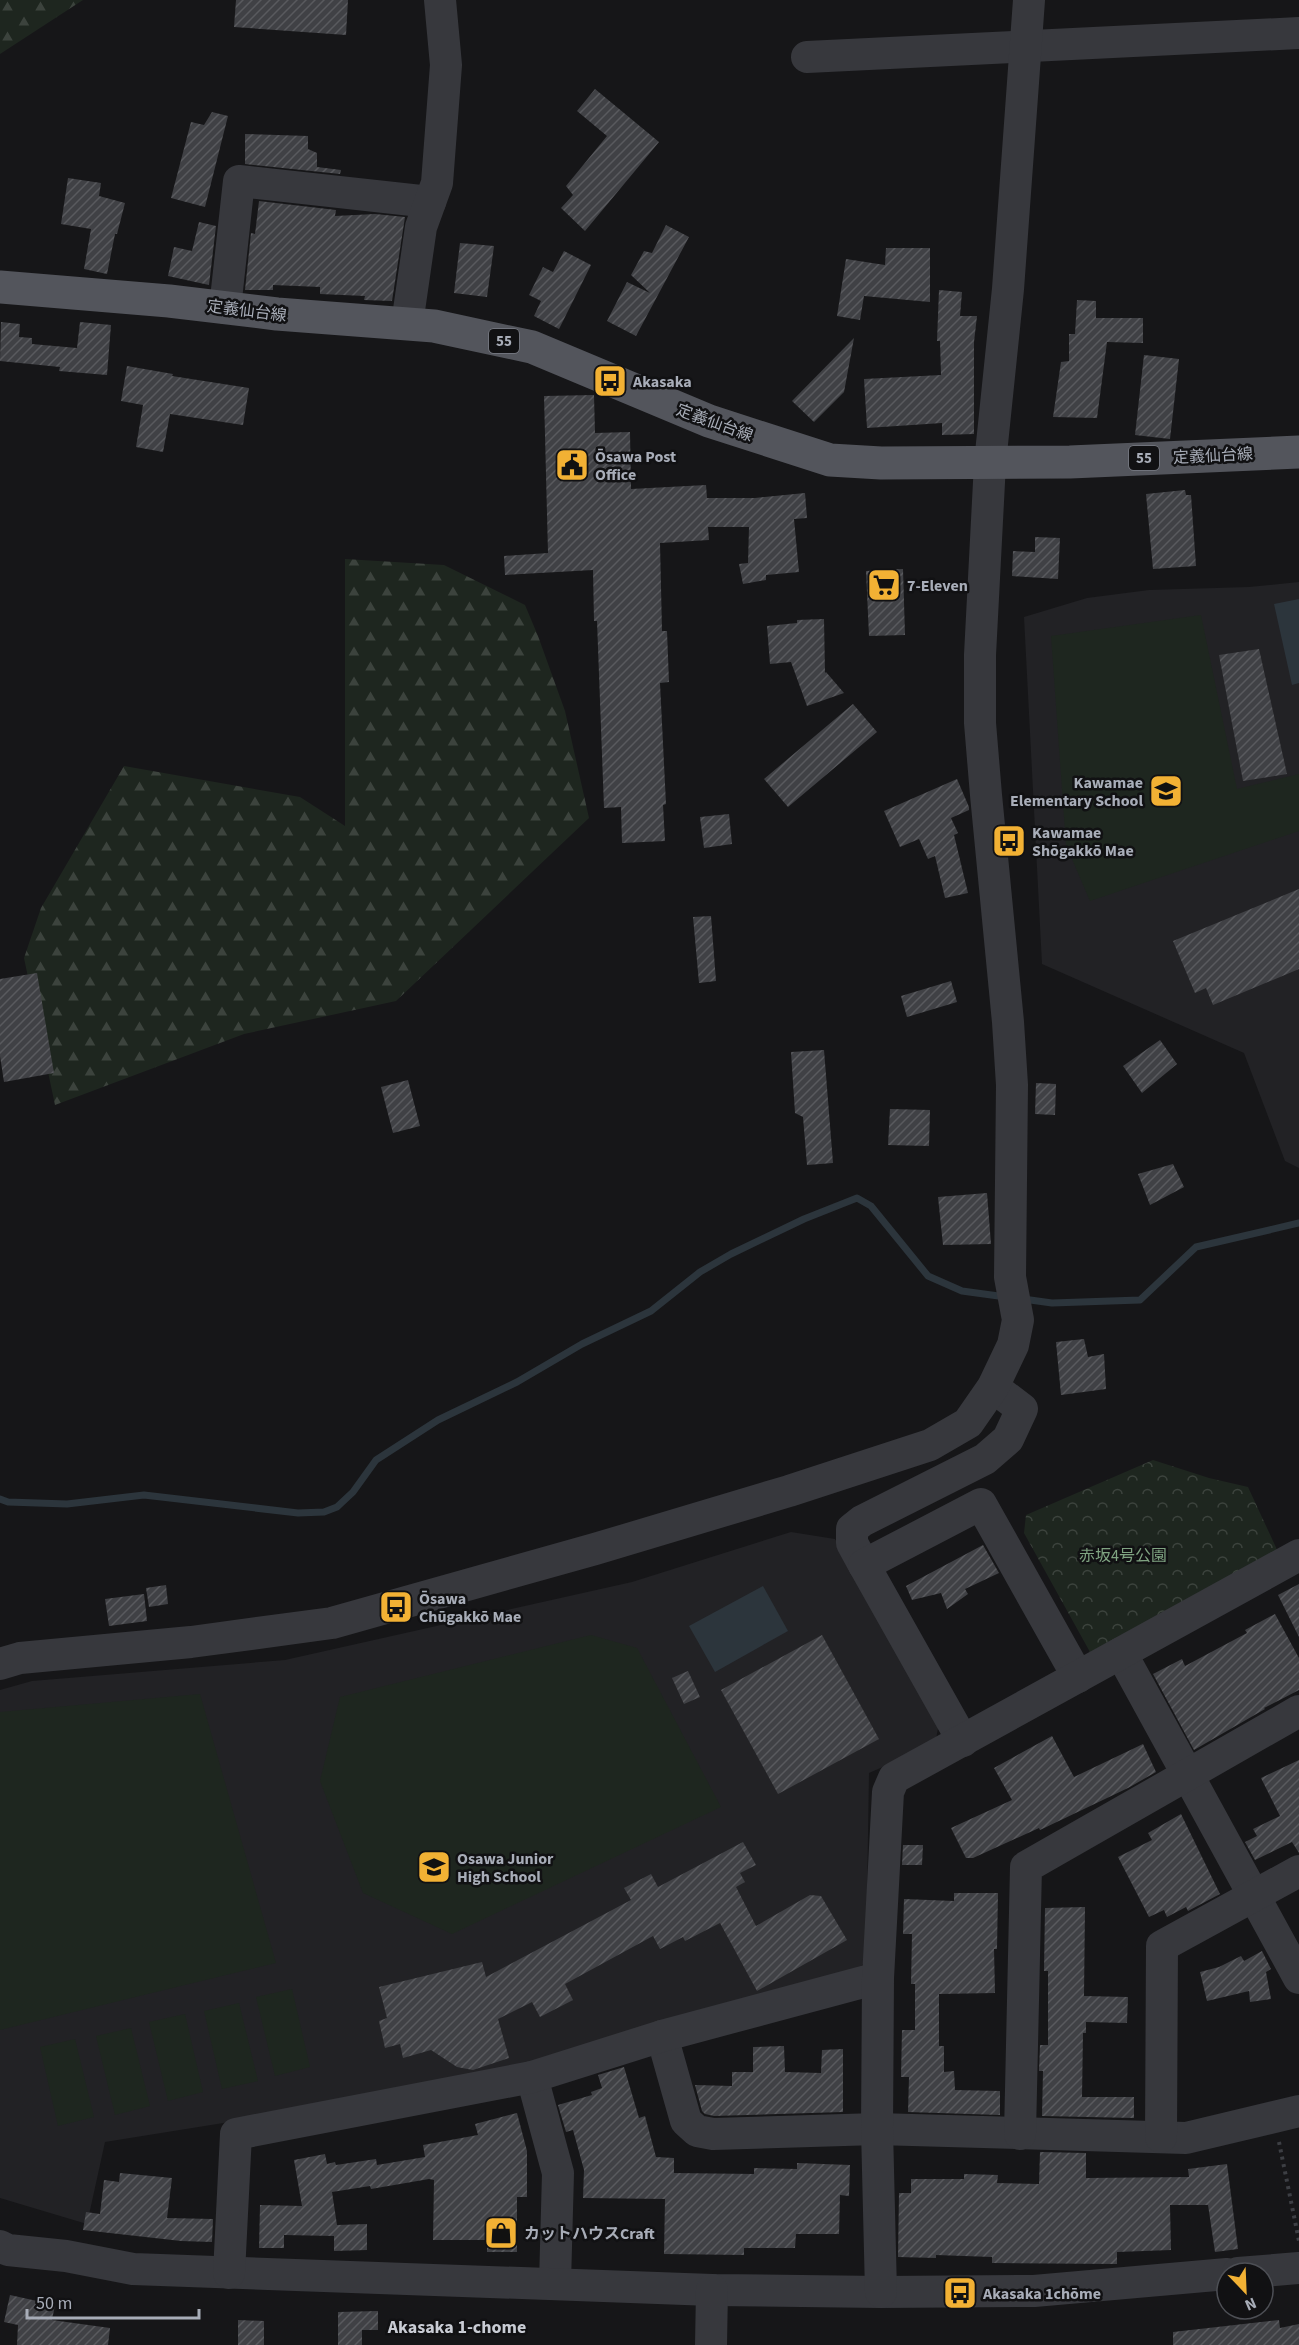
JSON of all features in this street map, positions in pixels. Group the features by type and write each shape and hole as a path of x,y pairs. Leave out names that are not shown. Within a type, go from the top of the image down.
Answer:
{"main road":[{"name":"定義仙台線","path":"0,287 147,299 277,314 434,326 532,347 709,421 830,460 881,463 1070,462 1299,452"}],"street":[{"path":"407,324 421,227 437,183 446,64 440,0"},
{"path":"0,1664 20,1658 191,1642 332,1623 789,1491 930,1445 968,1423 993,1387 1013,1345 1018,1320 1010,1277 1012,1168 1009,1033 980,723 980,655 990,463 1008,289 1029,0"},
{"path":"807,57 1299,33"},
{"path":"225,308 239,182 430,202"},
{"path":"963,1741 852,1543 852,1529 862,1521 985,1459 1008,1439 1022,1409 993,1387"},
{"path":"864,1565 981,1504 1078,1677"},
{"path":"881,2292 877,2129 878,1978 888,1792 894,1778 1299,1555"},
{"path":"1121,1653 1299,1978"},
{"path":"1020,2134 1026,1867 1299,1711"},
{"path":"1161,2137 1162,1946 1299,1871"},
{"path":"229,2273 236,2134 532,2077 662,2036 878,1978"},
{"path":"662,2036 686,2121 697,2131 713,2134 877,2129 1186,2138 1286,2114"},
{"path":"532,2077 558,2173 555,2283"},
{"path":"3,2256 66,2256 133,2269 712,2290 1034,2291 1215,2275"},
{"path":"1275,2270 1299,2268"},
{"path":"711,2345 712,2290"}],"path":[{"path":"1286,2114 1299,2241"}],"shaded area":[{"name":"Kawamae Elementary School","path":"1299,582 1299,1168 1285,1161 1244,1053 1042,964 1024,617 1087,598 1149,590 1249,587"},
{"path":"1299,599 1299,683 1292,685 1274,604"},
{"name":"Osawa Junior High School","path":"791,1532 835,1539 939,1723 935,1744 869,1773 866,1960 856,1973 486,2081 105,2142 87,2224 0,2198 0,1690 32,1681 285,1660 632,1582"},
{"path":"763,1586 788,1631 715,1672 689,1626"}],"green space":[{"path":"0,0 83,0 0,54"},
{"path":"345,559 444,565 525,605 565,711 589,818 396,1001 244,1034 55,1105 24,958 41,908 124,766 300,797 345,826"},
{"path":"1201,615 1237,789 1299,774 1299,831 1090,901 1066,845 1051,636"},
{"name":"赤坂4号公園","path":"1153,1460 1209,1478 1248,1487 1279,1554 1090,1652 1024,1533 1026,1515"},
{"path":"591,1635 637,1648 721,1807 452,1934 363,1893 320,1781 340,1697"},
{"path":"200,1694 276,1963 0,2030 0,1712"},
{"path":"292,1989 310,2067 275,2076 256,1997"},
{"path":"239,2003 258,2081 222,2089 204,2011"},
{"path":"185,2014 203,2092 168,2101 149,2022"},
{"path":"131,2028 150,2106 115,2115 96,2036"},
{"path":"75,2039 94,2117 58,2126 40,2047"}],"building":[{"path":"236,0 348,0 346,35 234,27"},
{"path":"595,89 659,142 585,231 561,208 573,195 566,186 607,136 577,111"},
{"path":"212,112 228,116 205,207 171,198 191,122 204,125"},
{"path":"245,134 308,136 308,149 317,153 317,167 341,170 340,174 245,164"},
{"path":"68,178 101,183 99,196 125,203 117,234 115,234 107,274 84,269 91,229 61,224"},
{"path":"259,201 336,210 335,216 375,214 405,217 392,301 364,300 365,296 320,294 320,287 273,285 273,290 245,290 251,233 255,234"},
{"path":"199,222 216,226 209,285 168,276 174,247 192,251"},
{"path":"666,225 689,237 636,336 607,321 627,282 650,293 631,275 644,251 652,253"},
{"path":"460,243 494,246 487,297 454,293"},
{"path":"886,248 930,248 930,302 864,296 860,320 837,316 846,259 885,265"},
{"path":"564,251 591,265 559,329 534,316 541,301 529,295 543,267 553,272"},
{"path":"939,290 962,292 960,316 977,316 974,342 974,434 942,435 942,423 867,428 864,379 941,375 940,341 937,341"},
{"path":"1077,300 1096,301 1096,318 1143,318 1143,343 1107,342 1097,418 1053,417 1061,362 1069,361 1069,334 1075,334"},
{"path":"1,322 20,324 19,337 32,338 32,344 77,348 80,322 111,325 107,375 59,371 60,367 0,361"},
{"path":"854,338 844,392 814,422 792,401"},
{"path":"1144,355 1179,359 1170,439 1135,435"},
{"path":"127,366 173,374 172,376 249,388 243,425 170,414 163,452 136,447 143,405 121,401"},
{"path":"594,395 595,433 630,432 631,489 706,485 707,498 755,498 805,493 807,518 794,519 799,572 766,575 766,580 743,584 739,564 748,563 749,527 708,527 709,540 660,543 662,631 667,631 669,682 660,683 666,804 663,805 665,841 622,843 621,807 604,808 593,570 505,575 504,556 548,553 544,396"},
{"path":"1185,490 1186,495 1191,495 1196,566 1153,569 1146,494"},
{"path":"1035,537 1060,538 1058,579 1012,576 1013,551 1035,552"},
{"path":"903,569 905,635 869,636 866,571"},
{"path":"824,619 825,673 844,693 807,706 791,662 770,664 767,626 797,623 797,620"},
{"path":"1259,649 1287,774 1243,781 1219,655"},
{"path":"853,704 877,732 788,807 764,779"},
{"path":"957,779 969,810 951,818 958,833 954,835 968,893 945,898 935,856 928,859 919,839 900,847 884,811"},
{"path":"729,814 732,844 704,848 700,817"},
{"path":"1299,889 1299,969 1213,1005 1206,988 1195,993 1173,941"},
{"path":"711,916 716,981 699,983 693,917"},
{"path":"37,973 54,1073 4,1082 0,1056 0,979"},
{"path":"951,981 957,1002 907,1017 901,996"},
{"path":"1160,1040 1177,1064 1142,1093 1123,1066"},
{"path":"824,1050 833,1163 807,1165 803,1117 795,1113 791,1052"},
{"path":"408,1080 420,1126 393,1133 381,1087"},
{"path":"1036,1083 1056,1084 1055,1115 1035,1114"},
{"path":"890,1109 930,1110 929,1146 888,1145"},
{"path":"1173,1164 1184,1187 1150,1205 1138,1174"},
{"path":"987,1193 991,1244 943,1245 938,1197"},
{"path":"1084,1339 1088,1357 1104,1354 1106,1389 1061,1395 1056,1342"},
{"path":"983,1545 999,1573 965,1589 968,1594 947,1609 941,1593 912,1600 906,1586"},
{"path":"1299,1584 1299,1637 1278,1595"},
{"path":"166,1585 168,1604 149,1607 146,1588"},
{"path":"144,1594 147,1621 109,1626 105,1599"},
{"path":"1275,1614 1299,1658 1299,1690 1194,1750 1153,1674 1182,1659 1185,1666 1247,1633 1245,1630"},
{"path":"822,1635 879,1739 778,1794 721,1690"},
{"path":"688,1671 700,1697 684,1704 672,1678"},
{"path":"1052,1736 1074,1777 1143,1744 1156,1772 1040,1830 1039,1828 973,1858 966,1858 951,1828 1012,1800 994,1768"},
{"path":"1299,1760 1299,1853 1292,1842 1255,1860 1245,1842 1257,1836 1253,1829 1280,1816 1261,1778"},
{"path":"1181,1814 1220,1894 1188,1911 1186,1907 1167,1917 1164,1910 1149,1917 1118,1857 1152,1840 1148,1833"},
{"path":"743,1842 756,1865 740,1873 745,1882 736,1887 756,1926 810,1895 821,1896 847,1940 757,1991 720,1923 685,1941 683,1937 660,1949 653,1936 565,1984 573,2000 540,2017 532,2002 498,2019 509,2058 473,2070 457,2067 431,2050 403,2058 400,2044 385,2048 379,2021 387,2018 379,1987 482,1962 486,1977 631,1900 624,1888 651,1874 658,1887"},
{"path":"903,1845 923,1845 922,1865 902,1865"},
{"path":"954,1893 998,1893 997,1949 994,1949 995,1993 939,1994 939,2046 944,2046 944,2072 954,2071 955,2090 1000,2091 1000,2115 908,2112 909,2077 901,2077 902,2030 915,2030 915,1984 911,1984 912,1934 903,1934 904,1899 954,1901"},
{"path":"1085,1907 1084,1996 1128,1997 1127,2023 1086,2022 1086,2033 1083,2033 1082,2097 1134,2097 1134,2118 1042,2116 1043,2071 1039,2071 1040,2045 1048,2045 1048,1971 1044,1971 1045,1908"},
{"path":"1262,1951 1271,1969 1266,1972 1271,1999 1250,2002 1249,1991 1207,2001 1200,1972 1219,1967 1241,1956 1244,1961"},
{"path":"784,2046 785,2072 821,2073 822,2050 843,2049 843,2112 714,2116 702,2111 695,2085 732,2086 732,2072 753,2072 753,2047"},
{"path":"624,2067 639,2118 645,2116 656,2157 674,2158 674,2173 754,2174 754,2168 797,2169 797,2163 850,2165 849,2196 840,2195 839,2234 796,2234 795,2248 744,2248 744,2255 664,2254 665,2199 583,2198 584,2170 573,2130 566,2132 558,2105 592,2095 591,2092 602,2088 598,2075"},
{"path":"517,2113 527,2151 527,2197 517,2197 517,2252 487,2252 487,2240 433,2240 434,2180 429,2179 371,2189 370,2186 332,2192 337,2225 367,2224 367,2250 334,2251 334,2236 284,2235 284,2248 259,2248 260,2205 302,2206 294,2160 325,2154 327,2164 335,2162 336,2165 376,2159 377,2165 425,2157 423,2145 478,2135 475,2124"},
{"path":"1040,2152 1086,2153 1086,2178 1189,2177 1188,2169 1227,2164 1238,2249 1215,2252 1208,2205 1170,2205 1171,2250 1117,2252 1117,2264 992,2263 992,2257 936,2255 936,2258 898,2257 899,2193 911,2193 911,2179 964,2179 964,2174 998,2175 997,2183 1039,2184"},
{"path":"120,2173 172,2178 167,2218 213,2219 212,2242 181,2241 83,2230 86,2212 100,2214 104,2180 119,2182"},
{"path":"10,2295 55,2305 52,2320 110,2328 108,2345 17,2345 18,2325 4,2322"},
{"path":"378,2311 378,2330 362,2330 362,2345 338,2345 338,2312"},
{"path":"238,2320 264,2321 264,2345 238,2345"},
{"path":"1279,2320 1280,2328 1299,2324 1299,2345 1173,2345 1173,2332"}],"waterway":[{"path":"0,1499 8,1502 67,1504 144,1495 298,1513 324,1512 337,1507 353,1492 376,1460 438,1420 517,1382 582,1344 651,1311 700,1272 731,1254 804,1219 857,1198 871,1206 928,1276 962,1291 1006,1297"},
{"path":"1023,1299 1052,1303 1140,1300 1196,1247 1299,1223"}],"place":[{"name":"Akasaka","path":"610,381"},
{"name":"Ōsawa Post Office","path":"572,465"},
{"name":"7-Eleven","path":"884,585"},
{"name":"Kawamae Elementary School","path":"1166,791"},
{"name":"Kawamae Shōgakkō Mae","path":"1009,841"},
{"name":"Ōsawa Chūgakkō Mae","path":"396,1607"},
{"name":"Osawa Junior High School","path":"434,1867"},
{"name":"カットハウスCraft","path":"501,2233"},
{"name":"Akasaka 1chōme","path":"960,2293"}],"district":[{"name":"Akasaka 1-chome","path":"457,2327"}]}
